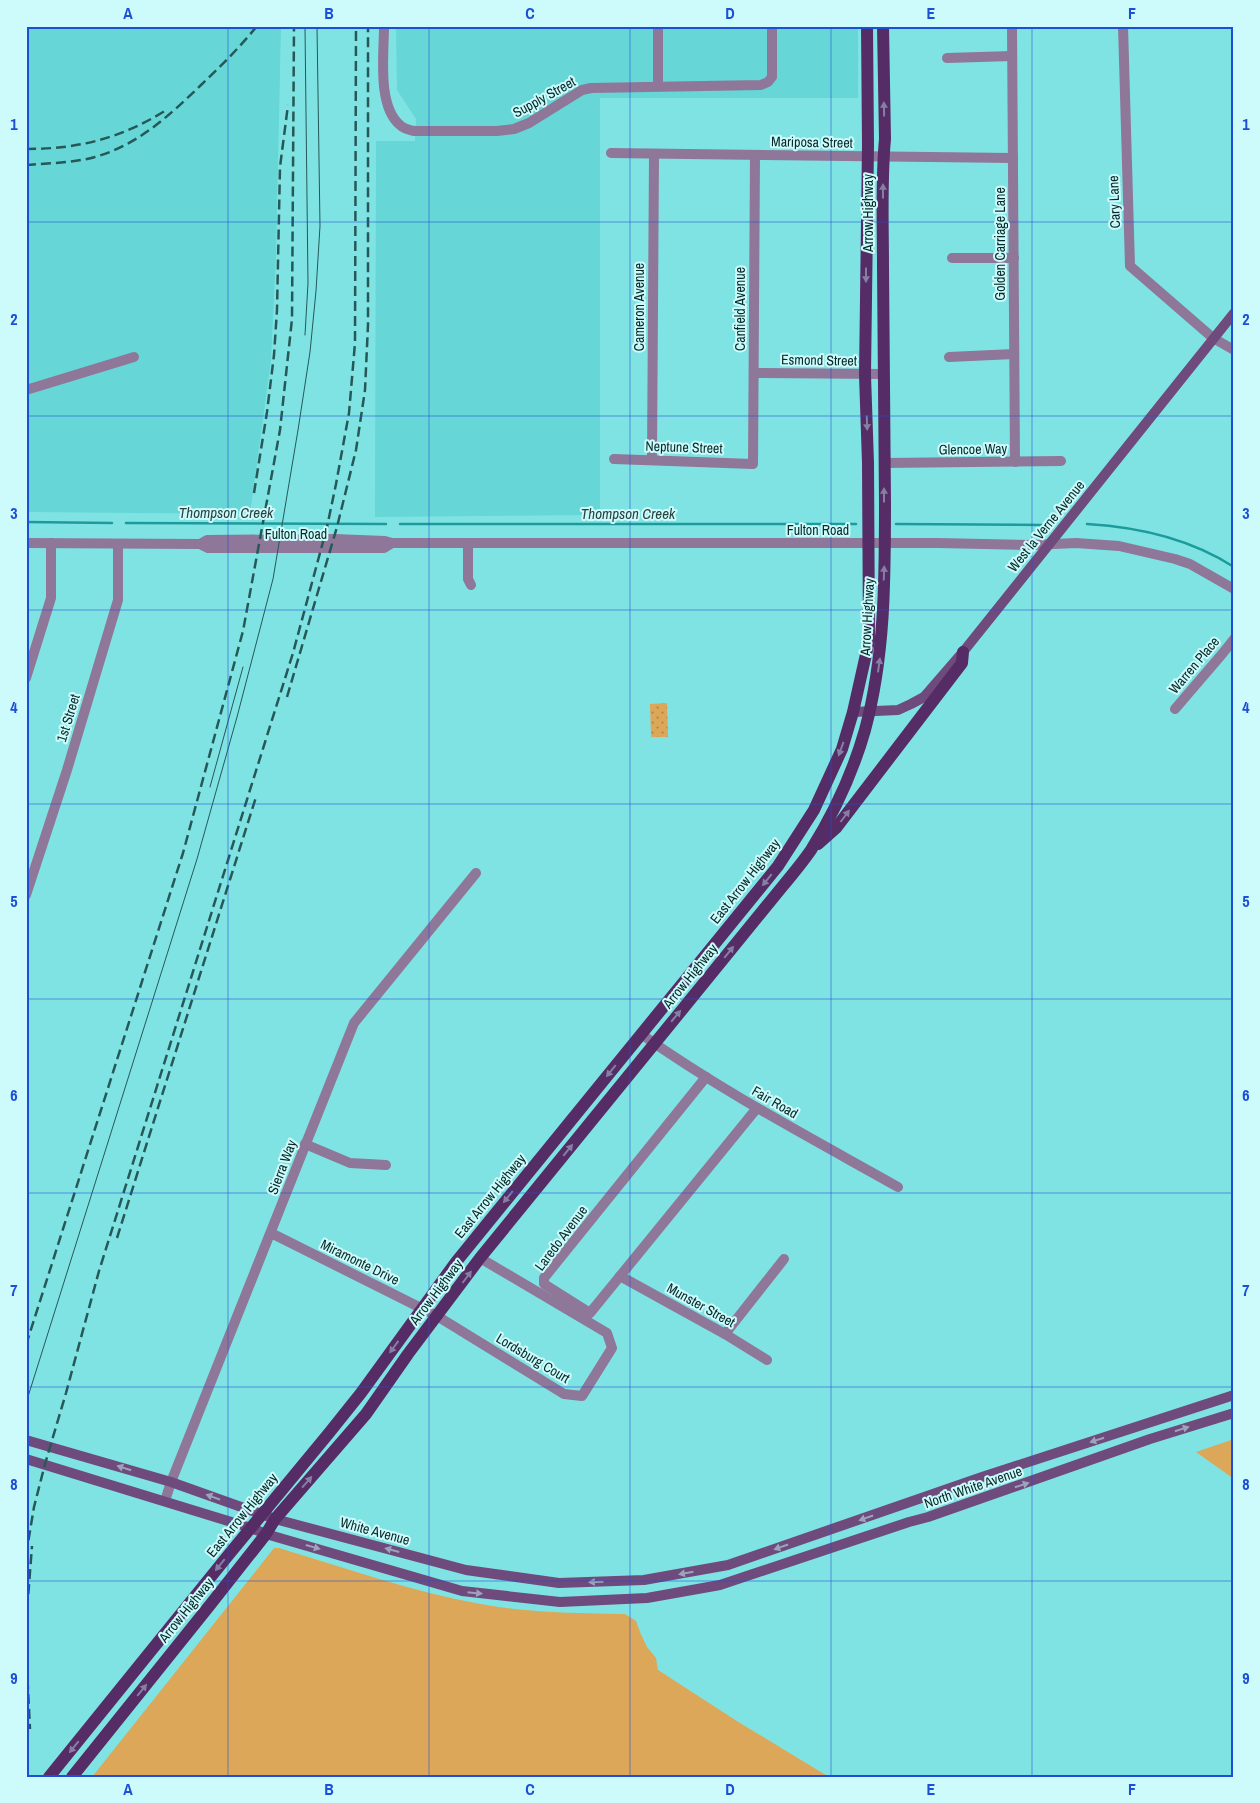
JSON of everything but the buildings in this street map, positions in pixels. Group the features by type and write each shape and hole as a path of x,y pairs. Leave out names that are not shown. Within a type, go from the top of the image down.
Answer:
{"main road":[{"name":"Arrow Highway","path":"853,712 869,641 866,375 867,26"},
{"name":"Arrow Highway","path":"72,1777 276,1519 366,1414 480,1258 810,850 847,780 869,712 878,671 882,639 885,544 883,26"},
{"name":"West la Verne Avenue","path":"853,712 898,710 924,697 963,652 1234,313"},
{"path":"810,850 836,828 962,663 963,652"},
{"name":"East Arrow Highway","path":"49,1777 361,1393 456,1262 756,894 796,841 827,786 842,749 853,712"},
{"name":"North White Avenue","path":"728,1565 982,1477 1234,1395"},
{"name":"North White Avenue","path":"266,1534 462,1591 560,1602 647,1598 720,1585 928,1517 1234,1413"},
{"name":"White Avenue","path":"26,1440 171,1482 276,1519 466,1570 559,1583 644,1580 728,1565"},
{"path":"26,1459 266,1534"}],"street":[{"name":"Supply Street","path":"384,26 385,98 395,121 402,127 414,131 506,131 521,127 582,90 601,87 761,85 768,82 772,76 772,26"},
{"path":"658,26 658,86"},
{"name":"Golden Carriage Lane","path":"1012,26 1015,462"},
{"name":"Cary Lane","path":"1123,26 1130,266 1213,338 1234,350"},
{"path":"947,58 1012,56"},
{"name":"Mariposa Street","path":"611,153 883,158 1013,158"},
{"name":"Cameron Avenue","path":"652,459 654,154"},
{"name":"Canfield Avenue","path":"753,464 755,155"},
{"path":"952,258 1014,258"},
{"path":"949,357 1014,354"},
{"path":"26,390 134,357"},
{"name":"Esmond Street","path":"754,373 883,374"},
{"name":"Neptune Street","path":"614,459 753,464"},
{"name":"Glencoe Way","path":"884,463 1061,462"},
{"name":"Fulton Road","path":"26,543 200,544 207,540 334,539 385,541 392,543 468,544 1049,545 1076,543 1137,549 1190,564 1234,589"},
{"path":"26,678 29,663 51,598 51,543"},
{"path":"468,544 468,579 471,585"},
{"name":"1st Street","path":"26,895 67,770 118,600 118,545"},
{"name":"Warren Place","path":"1174,709 1234,639"},
{"path":"796,841 810,850"},
{"name":"Sierra Way","path":"165,1501 354,1023 476,873"},
{"name":"Fair Road","path":"641,1034 757,1108 898,1187"},
{"name":"Laredo Avenue","path":"706,1077 544,1278 544,1284 590,1313 757,1108"},
{"path":"305,1144 350,1163 386,1165"},
{"name":"Miramonte Drive","path":"271,1233 437,1316"},
{"name":"Lordsburg Court","path":"437,1316 564,1394 582,1396 612,1348 608,1333 480,1258"},
{"path":"725,1334 784,1258"},
{"name":"Munster Street","path":"620,1276 725,1334 767,1360"}],"shaded area":[{"path":"26,26 281,26 276,255 271,360 250,514 26,512"},
{"path":"396,26 858,26 858,98 600,98 600,515 375,517 376,141 415,141 416,119 397,90"},
{"path":"667,703 668,737 651,737 650,704"},
{"path":"1234,1439 1234,1479 1196,1452"},
{"path":"274,1548 404,1586 481,1604 535,1611 625,1614 636,1621 647,1647 656,1658 658,1670 829,1777 92,1777"}],"waterway":[{"name":"Thompson Creek","path":"26,522 112,523"},
{"name":"Thompson Creek","path":"126,523 386,524"},
{"name":"Thompson Creek","path":"400,524 856,524"},
{"name":"Thompson Creek","path":"896,524 1044,525"},
{"name":"Thompson Creek","path":"1087,524 1144,531 1181,541 1199,548 1234,567"}],"tram line":[{"path":"305,26 308,283 305,335"},
{"path":"26,1403 197,859 273,579 310,352 316,291 320,226 317,26"},
{"path":"210,787 243,667"}],"railway":[{"path":"26,165 87,159 111,152 139,137 165,118 189,96 230,56 257,26"},
{"path":"26,1345 183,853 243,631 280,430 292,319 294,26"},
{"path":"26,1555 34,1507 45,1464 99,1271 293,653 327,527 349,413 355,343 356,26"},
{"path":"287,697 337,527 356,450 365,390 368,325 368,26"},
{"path":"254,493 274,355 277,310 280,167 288,105"},
{"path":"26,149 64,147 100,140 134,127 168,109"},
{"path":"117,1238 256,797"},
{"path":"26,1624 32,1546"},
{"path":"26,1649 30,1729"}]}
